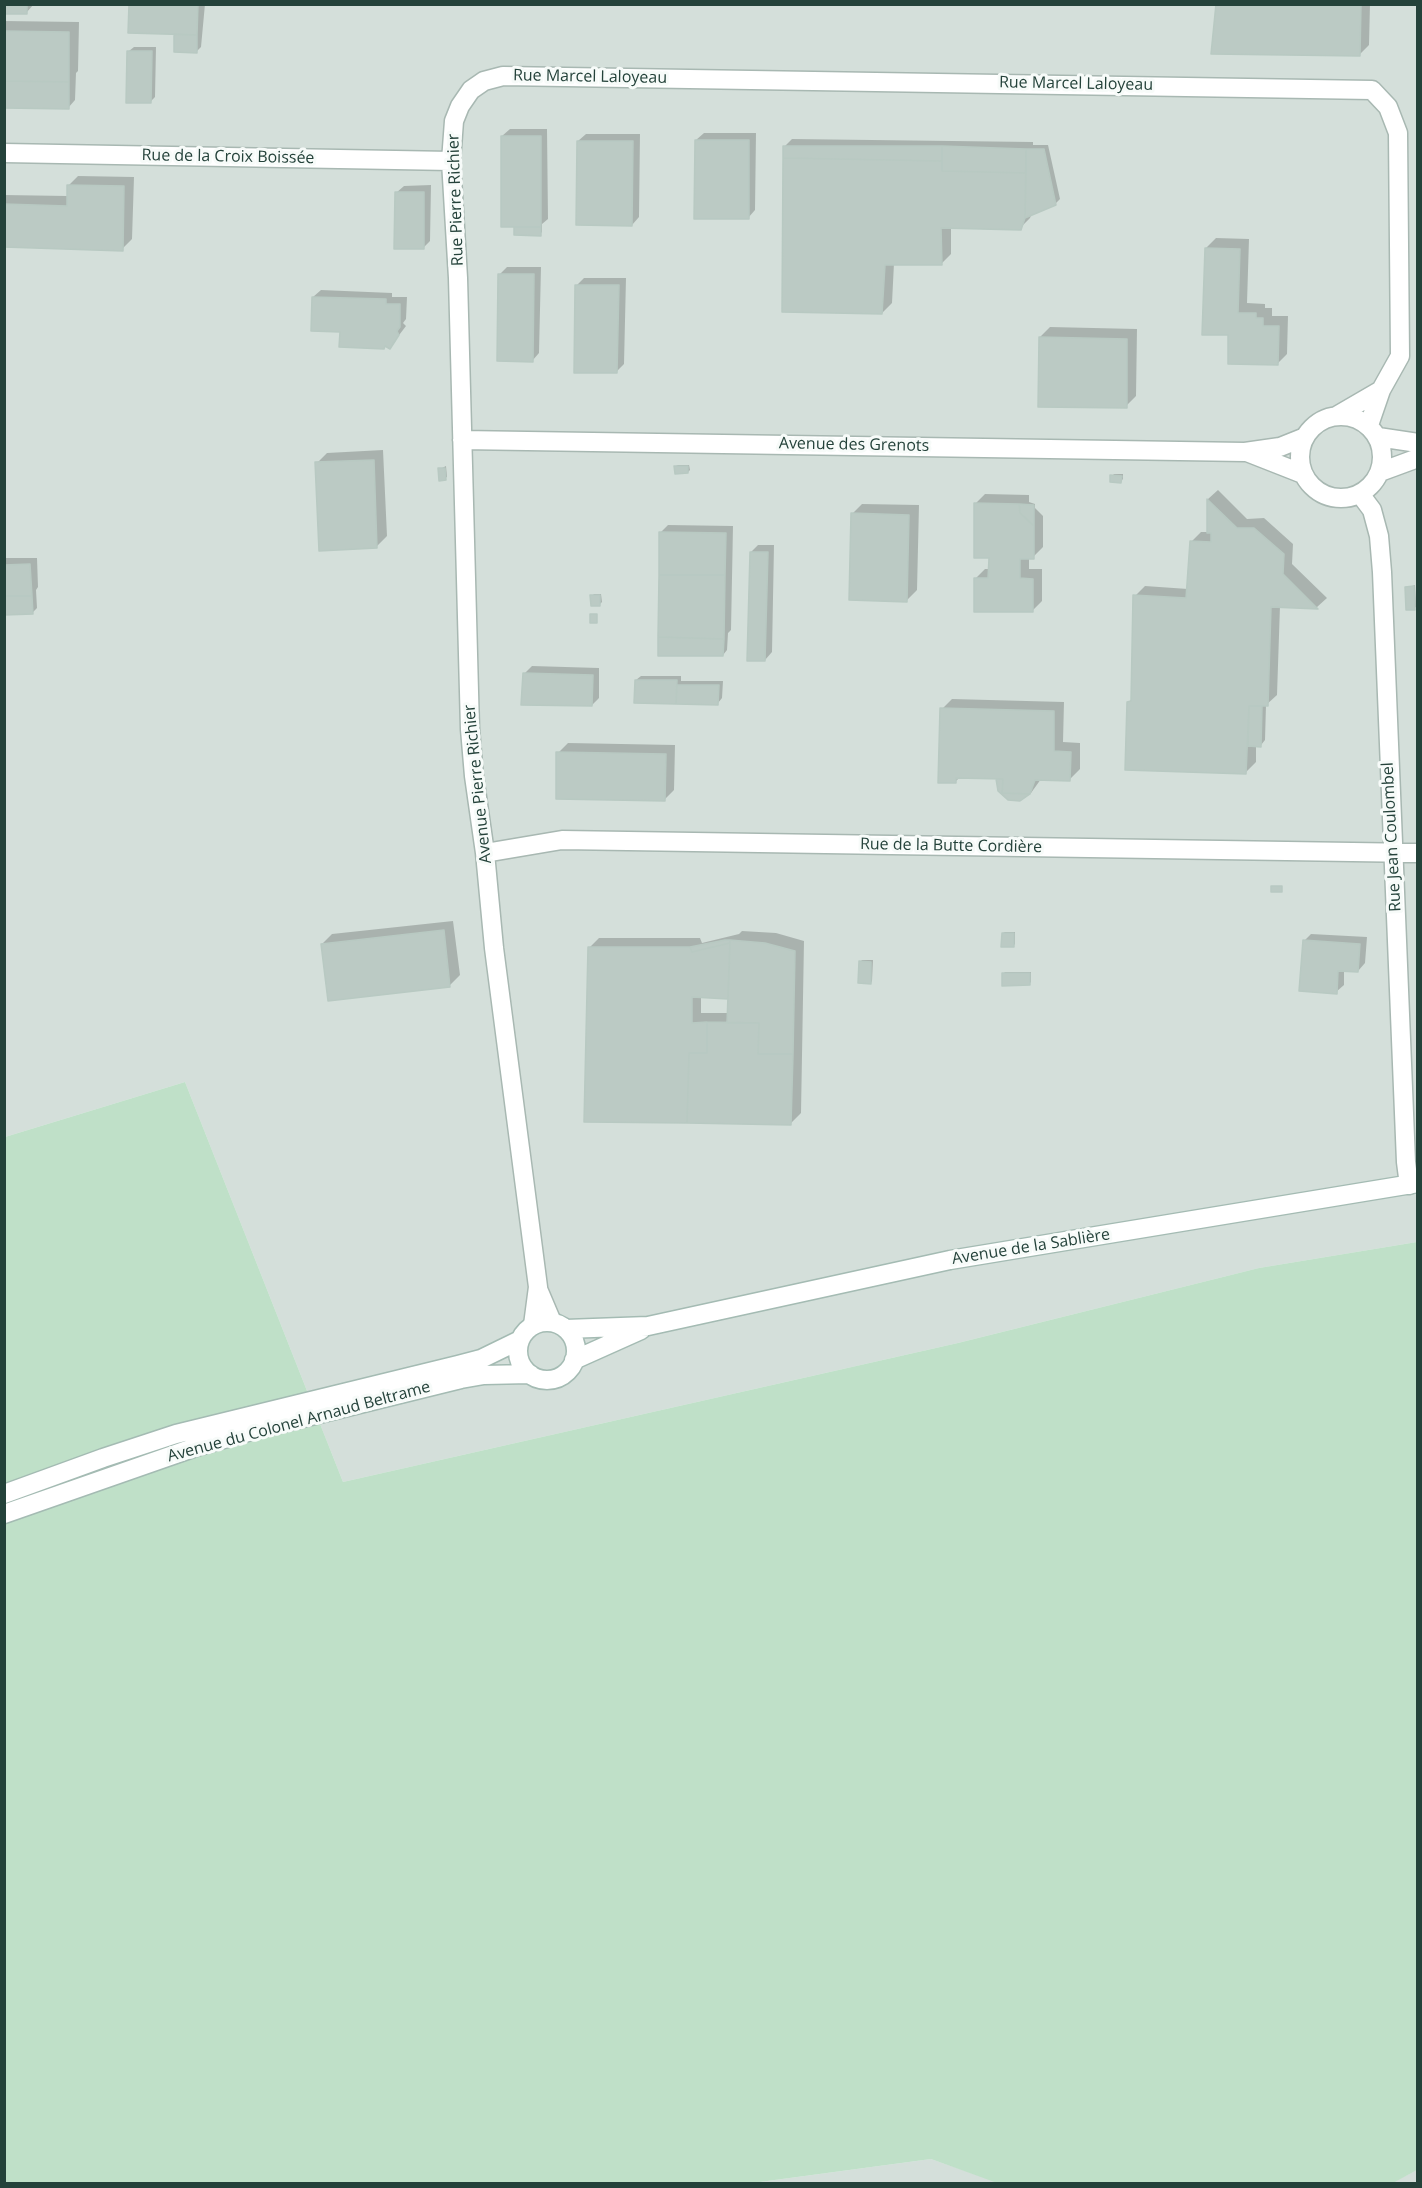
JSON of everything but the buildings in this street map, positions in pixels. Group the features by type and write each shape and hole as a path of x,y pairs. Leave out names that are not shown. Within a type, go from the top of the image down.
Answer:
{"street":[{"name":"Rue Marcel Laloyeau","path":"471,90 484,81 503,76 1372,90 1388,107 1398,133 1400,356 1381,390 1373,431"},
{"name":"Rue Pierre Richier","path":"458,278 451,161 454,121 460,106 471,90"},
{"name":"Rue de la Croix Boissée","path":"4,153 451,161"},
{"name":"Avenue Pierre Richier","path":"458,278 470,729 494,948 538,1287 533,1325"},
{"path":"1373,431 1383,457 1380,472 1372,485 1360,494 1343,498 1323,494 1311,486 1300,465 1300,450 1312,427 1381,390"},
{"path":"1338,415 1357,418 1373,431 1418,443"},
{"name":"Avenue des Grenots","path":"462,440 1245,452 1280,447 1305,437"},
{"name":"Avenue des Grenots","path":"1245,452 1303,474"},
{"path":"1380,472 1418,458"},
{"name":"Rue Jean Coulombel","path":"1360,494 1372,510 1379,536 1406,1162 1413,1184"},
{"name":"Rue de la Butte Cordière","path":"485,853 562,840 1418,853"},
{"name":"Avenue de la Sablière","path":"574,1360 648,1326 950,1260 1413,1184"},
{"name":"Avenue Pierre Richier","path":"538,1287 559,1325"},
{"path":"542,1322 559,1325 573,1336 574,1360 570,1368 556,1378 538,1378 523,1367 518,1349 520,1340 525,1331 533,1325 542,1322"},
{"name":"Avenue de la Sablière","path":"559,1325 648,1326"},
{"name":"Avenue du Colonel Arnaud Beltrame","path":"4,1494 176,1434 481,1359 520,1340"},
{"name":"Avenue du Colonel Arnaud Beltrame","path":"4,1514 132,1468 258,1429 461,1379 484,1375 530,1374"}],"shaded area":[{"path":"5,5 1417,5 1417,1242 1259,1268 958,1343 343,1482 185,1082 5,1137"},
{"path":"931,2159 1000,2183 745,2184"},
{"path":"1417,2170 1417,2183 1391,2183"}],"green space":[{"path":"185,1082 343,1482 958,1343 1259,1268 1417,1242 1417,2170 1391,2184 1000,2184 931,2159 745,2184 5,2184 5,1137"}]}
